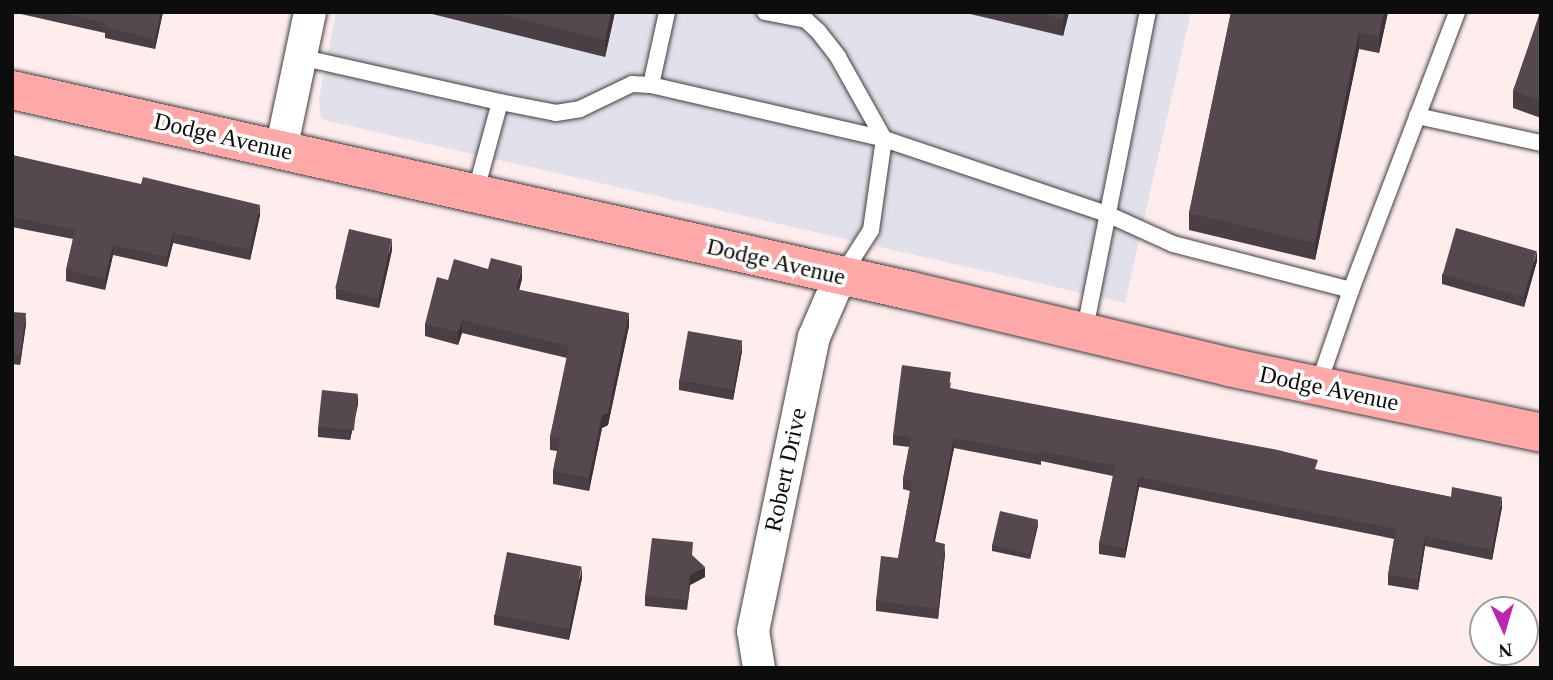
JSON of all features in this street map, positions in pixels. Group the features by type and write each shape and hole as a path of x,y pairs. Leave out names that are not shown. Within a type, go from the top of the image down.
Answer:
{"main road":[{"name":"Dodge Avenue","path":"12,90 911,291 1084,334 1541,433"}],"street":[{"path":"281,150 310,12"},
{"name":"Robert Drive","path":"759,668 752,631 814,337 840,277"}],"lane":[{"path":"651,85 667,12"},
{"path":"765,12 806,20 818,31 838,57 884,139 871,230 840,277"},
{"path":"1084,334 1148,12"},
{"path":"1318,386 1351,290 1457,12"},
{"path":"300,57 556,113 580,108 632,84 651,85 884,139 1107,214 1173,244 1351,290"},
{"path":"475,194 499,102"},
{"path":"1417,116 1541,143"}],"shaded area":[{"path":"336,12 1191,12 1125,303 328,121 321,118 319,99"}],"building":[{"path":"56,12 161,12 155,39 105,27 106,23"},
{"path":"493,12 611,12 605,40"},
{"path":"1035,12 1065,12 1063,19"},
{"path":"1231,12 1384,12 1379,36 1359,32 1315,243 1189,213"},
{"path":"1541,12 1541,101 1513,91"},
{"path":"12,155 141,184 143,177 260,205 250,250 173,233 167,257 113,245 105,279 66,270 75,230 12,217"},
{"path":"1456,228 1537,251 1524,297 1443,274"},
{"path":"349,229 392,239 378,298 335,288"},
{"path":"491,258 522,266 516,289 629,313 608,413 602,415 589,478 553,471 560,439 550,437 569,346 462,320 458,332 425,324 437,277 448,280 454,259 488,269"},
{"path":"12,312 26,313 20,355 12,354"},
{"path":"688,331 742,341 733,390 679,380"},
{"path":"902,365 951,372 949,388 1278,450 1318,460 1315,469 1451,497 1452,487 1502,497 1492,550 1425,536 1418,580 1388,575 1396,529 1139,477 1125,548 1099,544 1115,466 954,438 933,541 945,544 938,609 876,601 881,556 898,558 912,481 903,479 911,437 893,435"},
{"path":"322,390 358,394 354,431 318,427"},
{"path":"1000,511 1038,520 1030,554 992,545"},
{"path":"652,538 693,542 692,555 705,567 690,575 687,600 645,596"},
{"path":"507,552 582,567 569,629 495,615"}]}
